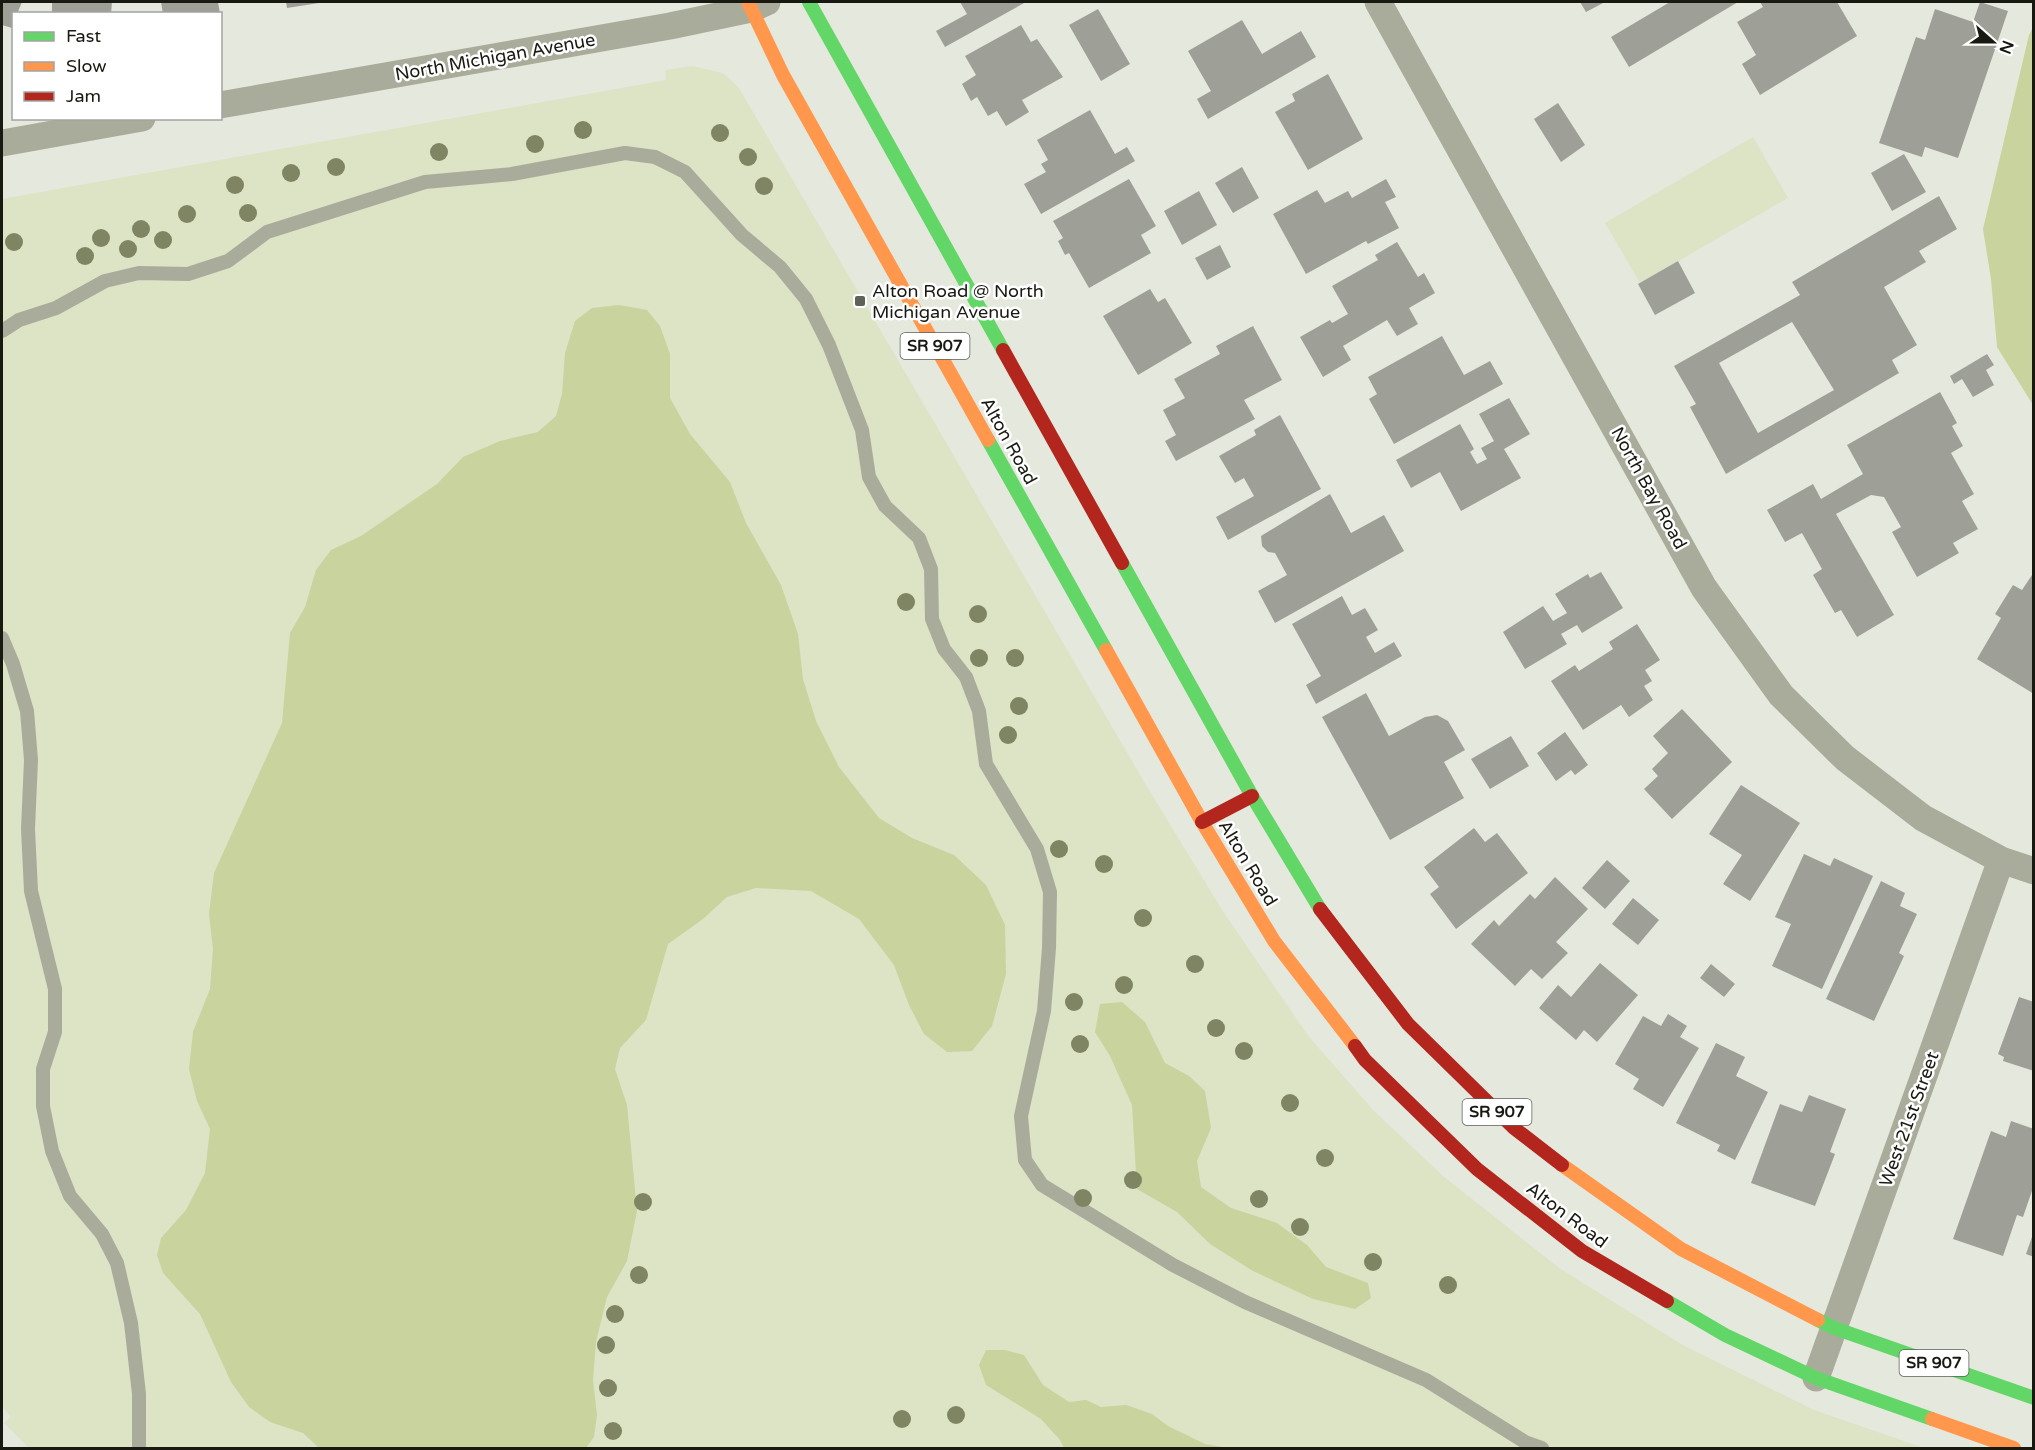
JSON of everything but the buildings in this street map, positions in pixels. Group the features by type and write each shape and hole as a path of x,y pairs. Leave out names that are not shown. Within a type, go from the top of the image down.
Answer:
{"highway":[{"name":"Alton Road","path":"809,2 1252,796 1322,913 1408,1024 1514,1128 1607,1199 1681,1249 1834,1328 2034,1398"},
{"name":"Alton Road","path":"755,4 783,75 1202,822 1274,941 1365,1060 1477,1169 1582,1251 1655,1297 1725,1335 1816,1378 2014,1449"},
{"path":"1202,822 1252,796"}],"street":[{"name":"North Bay Road","path":"1378,2 1704,588 1781,695 1845,758 1923,818 2001,860 2034,871"},
{"name":"North Michigan Avenue","path":"222,105 670,26 755,4"},
{"path":"2,143 131,120"},
{"name":"West 21st Street","path":"1816,1378 2001,860"}],"lane":[{"path":"2,331 19,320 56,308 105,281 139,273 188,274 228,261 267,232 425,182 513,174 625,153 655,157 685,172 742,235 780,267 806,299 829,345 862,430 869,477 885,506 919,538 931,569 932,619 944,649 966,676 979,711 986,764 1037,849 1050,892 1044,1011 1034,1067 1021,1116 1025,1160 1030,1168 1042,1185 1173,1265 1254,1306 1426,1380 1525,1442 1542,1449"},
{"path":"2,638 13,664 27,711 31,760 28,829 32,891 55,989 55,1032 43,1069 43,1106 52,1151 70,1196 102,1234 117,1263 131,1323 139,1394 139,1449"}],"shaded area":[{"path":"2033,27 2033,405 1997,347 1991,279 1983,229 2029,35"},
{"path":"692,66 723,73 739,88 1146,785 1224,913 1309,1037 1374,1111 1443,1176 1559,1268 1681,1344 1814,1410 1924,1448 29,1448 4,1423 11,1417 2,1406 2,199 666,80 665,70"},
{"path":"1753,137 1788,198 1640,283 1605,223"},
{"path":"619,305 647,310 660,326 670,354 670,398 690,434 730,482 746,523 781,585 798,634 803,679 816,721 839,767 879,818 912,838 954,855 986,885 1005,925 1006,974 992,1026 972,1051 947,1052 924,1034 909,1005 894,965 859,919 811,891 756,888 727,897 703,919 668,944 646,1020 620,1048 615,1069 627,1105 637,1211 627,1261 607,1297 596,1342 593,1380 597,1415 594,1437 586,1448 319,1448 303,1433 270,1422 249,1407 231,1382 200,1314 163,1273 157,1255 161,1238 186,1210 205,1173 210,1129 197,1101 189,1069 193,1032 210,989 213,949 209,914 214,873 282,723 290,633 305,607 316,570 331,550 361,536 437,484 463,457 500,441 538,432 556,416 562,394 565,353 575,321 592,308"},
{"path":"1122,1002 1145,1022 1165,1063 1189,1076 1205,1091 1211,1128 1197,1161 1201,1187 1231,1208 1277,1223 1307,1245 1326,1267 1368,1283 1371,1298 1355,1309 1313,1299 1253,1271 1210,1244 1177,1212 1137,1189 1132,1105 1110,1056 1095,1032 1100,1004"},
{"path":"986,1350 1005,1350 1024,1355 1043,1385 1069,1402 1086,1400 1101,1407 1126,1405 1152,1414 1168,1426 1205,1444 1229,1448 1064,1448 1060,1440 1041,1419 986,1385 979,1365"}],"traffic: fast":[{"path":"809,2 1003,350"},
{"path":"988,440 1106,650"},
{"path":"1122,563 1252,796 1320,909"},
{"path":"1667,1301 1725,1335 1816,1378 1932,1419"},
{"path":"1818,1320 1834,1328 2034,1398"}],"traffic: slow":[{"path":"748,2 783,75 988,440"},
{"path":"1106,650 1202,822 1274,941 1355,1046"},
{"path":"1562,1165 1681,1249 1818,1320"},
{"path":"1932,1419 2014,1448"}],"traffic: jam":[{"path":"1003,350 1122,563"},
{"path":"1202,822 1252,796"},
{"path":"1320,909 1408,1024 1514,1128 1562,1165"},
{"path":"1355,1046 1365,1060 1477,1169 1582,1251 1667,1301"}],"place":[{"name":"Alton Road @ North Michigan Avenue","path":"860,301"}]}
